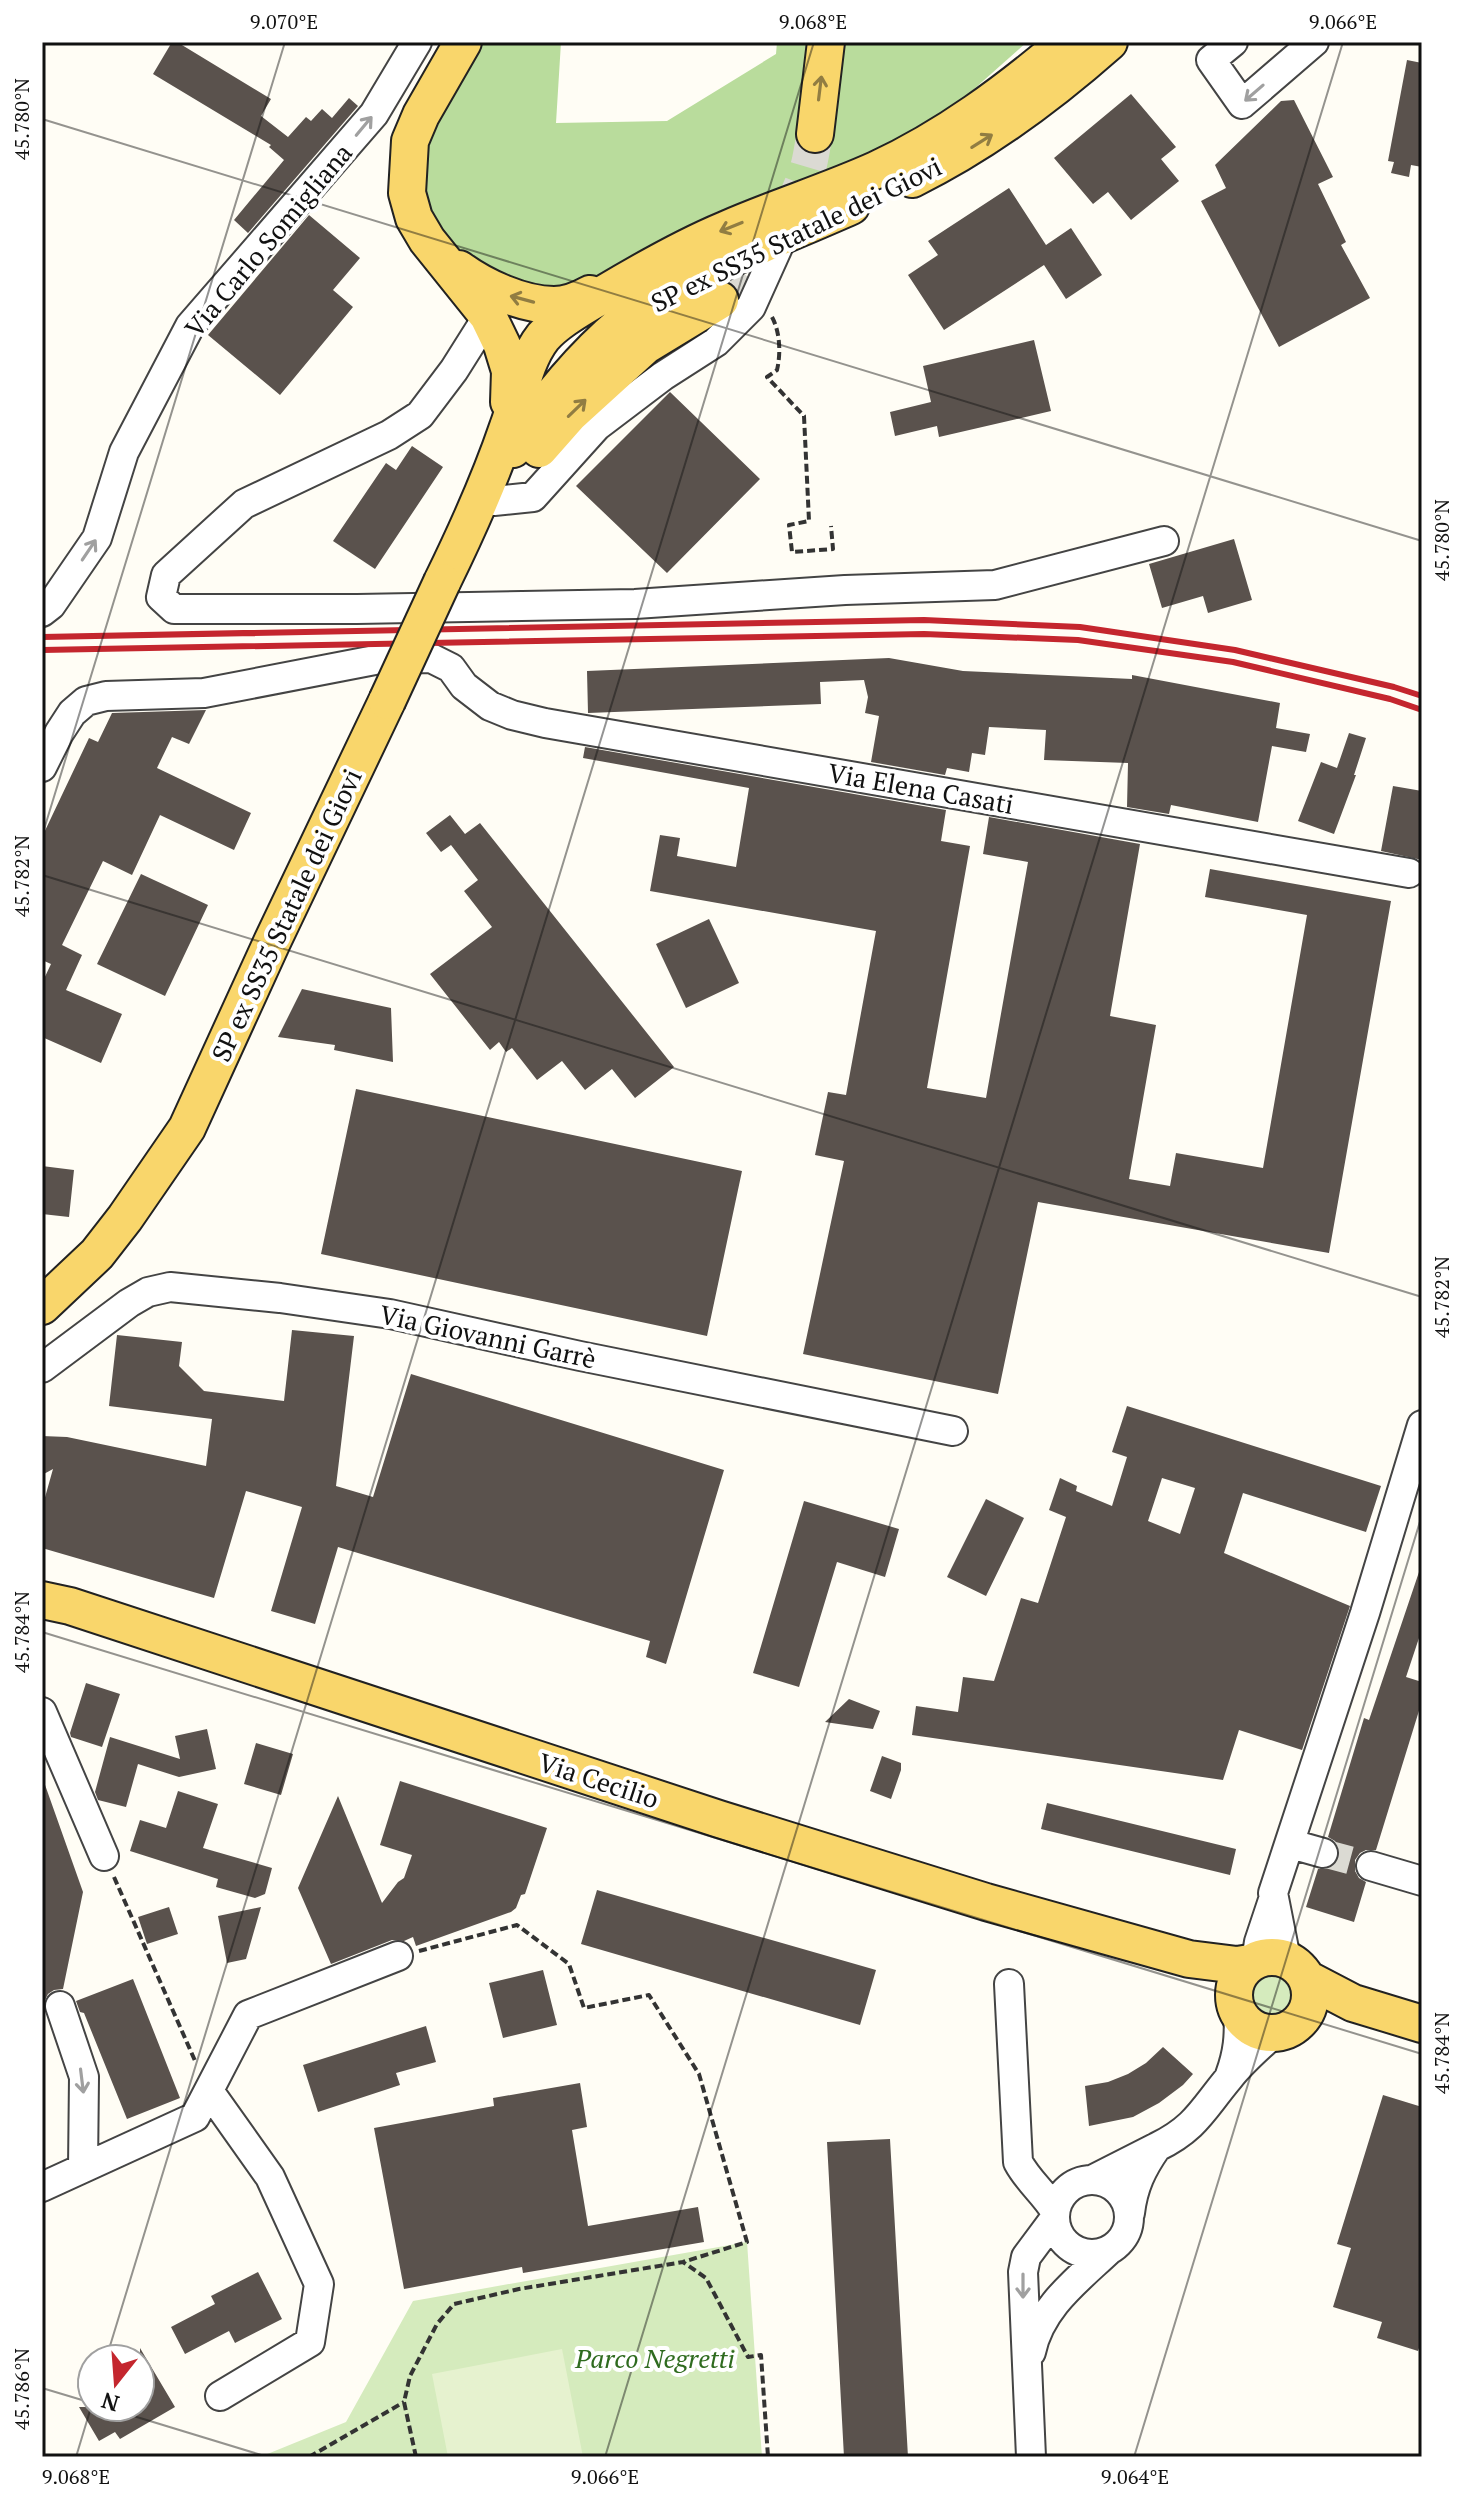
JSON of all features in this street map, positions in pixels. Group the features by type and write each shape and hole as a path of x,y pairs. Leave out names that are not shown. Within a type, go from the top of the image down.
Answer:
{"main road":[{"path":"463,42 421,115 410,141 406,168 407,193 414,218 427,240 488,316 531,358 565,355 615,329"},
{"path":"815,134 826,42"},
{"name":"SP ex SS35 Statale dei Giovi","path":"42,1306 97,1254 187,1128 442,582 469,529 538,413 615,329 638,311 849,181 924,146 978,111 1066,42"},
{"name":"SP ex SS35 Statale dei Giovi","path":"488,497 531,358 543,336 566,318 648,267 723,230 783,222 912,179 980,143 1019,117 1109,42"},
{"path":"441,257 471,278 503,293 526,301 554,305 578,300 648,267"},
{"path":"488,497 569,415 646,345 735,304"},
{"path":"488,316 510,371 508,427"},
{"name":"Via Cecilio","path":"48,1600 719,1819 986,1902 1189,1959 1237,1965 1275,1965 1353,2003 1408,2020"},
{"name":"Via Cecilio","path":"1139,1945 1236,2006"},
{"path":"1275,1965 1310,1996 1309,2005 1286,2027 1254,2028 1246,2023 1236,2006 1236,1979 1275,1965"},
{"name":"Via Cecilio","path":"1286,2027 1345,2016 1408,2020"}],"street":[{"name":"Via Carlo Somigliana","path":"42,612 51,605 97,538 124,452 190,326 374,114 417,42"},
{"path":"1233,42 1211,60 1242,104 1314,42"},
{"path":"488,497 533,497 597,426 663,376 716,342 783,222"},
{"path":"488,316 454,370 420,415 389,435 244,504 166,575 161,597 174,609 373,609 635,604 845,590 995,585 1164,541"},
{"name":"Via Elena Casati","path":"42,767 72,713 86,701 106,696 204,693 380,659 431,658 451,668 464,686 490,706 545,723 1409,873"},
{"name":"Via Giovanni Garrè","path":"42,1368 148,1292 170,1287 205,1289 390,1314 580,1356 953,1431"},
{"path":"1275,1965 1273,1893 1365,1613 1422,1425"},
{"path":"42,1712 104,1856"},
{"path":"1291,1844 1323,1853"},
{"path":"1371,1866 1422,1881"},
{"path":"42,2187 195,2117 248,2015 398,1956"},
{"path":"1009,1984 1018,2162 1027,2178 1047,2198 1060,2236 1068,2246 1079,2253 1091,2255 1108,2251"},
{"path":"60,2006 84,2077 83,2168"},
{"path":"1230,2075 1240,2035 1236,2006"},
{"path":"1031,2457 1023,2272 1026,2257 1055,2214 1060,2198 1068,2189 1177,2137 1203,2114 1230,2075 1286,2027"},
{"path":"209,2091 270,2177 319,2284 310,2342 220,2396"},
{"path":"1015,2131 1028,2161 1041,2173 1064,2182 1086,2181 1115,2187 1123,2196 1130,2213"},
{"path":"1028,2365 1042,2319 1064,2291 1123,2240 1128,2230 1133,2190 1143,2166 1157,2147"}],"path":[{"path":"735,304 766,307 777,327 780,360 777,370 767,377 804,416 809,521 789,525 792,552 833,549 831,526"},
{"path":"104,1856 209,2091"},
{"path":"398,1956 517,1925 569,1964 584,2008 649,1995 699,2074 747,2242 683,2262 519,2289 454,2304 437,2324 410,2376 404,2402 416,2457"},
{"path":"683,2262 706,2278 748,2357 761,2355 768,2457"},
{"path":"309,2457 404,2402"}],"green space":[{"path":"477,42 561,42 556,123 667,121 776,54 777,42 1027,42 903,152 582,294 550,297 461,258 426,214 420,171 430,133"},
{"path":"1273,1972 1288,1979 1295,1994 1288,2009 1273,2016 1258,2009 1251,1994 1258,1979"},
{"name":"Parco Negretti","path":"747,2242 762,2457 260,2457 346,2422 413,2301"},
{"path":"562,2349 583,2457 448,2457 432,2374"}],"building":[{"path":"172,42 177,42 271,99 261,116 288,137 306,117 311,121 322,109 332,118 349,98 358,106 248,233 234,220 284,160 269,147 271,145 153,74"},
{"path":"1407,60 1422,63 1422,167 1411,165 1409,177 1391,173 1394,162 1388,161"},
{"path":"1131,94 1176,147 1161,159 1179,181 1131,220 1108,192 1093,204 1054,158"},
{"path":"1294,100 1333,177 1318,184 1346,242 1341,245 1370,298 1279,347 1201,201 1226,188 1215,165 1281,101"},
{"path":"1009,188 1046,245 1071,228 1102,275 1066,299 1044,265 944,330 908,275 938,255 928,241"},
{"path":"309,215 360,258 333,290 353,307 280,395 208,335"},
{"path":"1034,340 1051,411 939,437 937,426 895,436 890,412 931,402 923,366"},
{"path":"670,392 760,479 667,573 576,486"},
{"path":"412,446 443,467 375,569 333,541 386,463 396,470"},
{"path":"1234,539 1252,600 1208,613 1203,596 1162,608 1149,564"},
{"path":"889,658 963,671 1132,679 1132,675 1280,703 1276,728 1310,734 1306,752 1272,746 1258,822 1171,805 1169,814 1127,807 1128,763 1044,760 1046,730 989,727 985,755 972,753 969,772 947,768 945,775 871,762 879,716 865,713 868,697 864,680 820,682 821,704 588,713 587,671"},
{"path":"206,710 189,744 172,737 157,768 251,813 234,850 160,815 132,875 103,861 62,945 82,955 66,990 122,1014 101,1063 42,1037 42,983 51,964 42,960 42,837 89,738 98,742 112,713"},
{"path":"1349,733 1366,738 1334,834 1298,821 1321,762 1337,768"},
{"path":"585,747 946,810 941,841 970,846 927,1088 986,1098 1028,862 983,854 989,817 1140,844 1110,1016 1156,1025 1129,1179 1170,1186 1176,1153 1263,1168 1307,915 1205,897 1210,869 1391,901 1329,1253 1038,1202 998,1394 803,1354 844,1161 815,1155 828,1092 846,1095 876,931 650,891 660,835 680,838 677,856 736,867 749,788 583,758"},
{"path":"1393,786 1422,791 1422,860 1381,851"},
{"path":"450,815 465,834 480,823 674,1067 635,1098 612,1069 585,1090 562,1061 537,1080 512,1048 506,1052 499,1042 490,1050 430,974 492,927 464,891 478,880 451,845 441,852 426,833"},
{"path":"141,874 208,905 165,996 97,964"},
{"path":"709,919 739,983 686,1008 656,944"},
{"path":"302,989 391,1008 393,1062 334,1050 335,1045 278,1037"},
{"path":"356,1089 742,1171 707,1336 321,1254"},
{"path":"42,1166 74,1170 69,1217 42,1214"},
{"path":"292,1330 354,1336 336,1486 373,1497 411,1374 724,1470 666,1664 646,1657 650,1641 338,1547 315,1624 271,1611 302,1507 246,1491 214,1598 42,1548 42,1508 53,1469 42,1475 42,1436 67,1437 206,1466 212,1419 109,1406 117,1335 182,1342 179,1366 204,1391 284,1401"},
{"path":"1127,1406 1381,1486 1366,1532 1243,1493 1224,1553 1350,1606 1302,1750 1239,1730 1223,1780 912,1735 916,1706 958,1712 963,1677 994,1681 1021,1598 1038,1603 1066,1517 1049,1510 1060,1478 1077,1486 1076,1491 1112,1506 1127,1457 1112,1452","holes":["1162,1478 1195,1488 1180,1534 1148,1521"]},
{"path":"986,1499 1024,1518 986,1596 947,1577"},
{"path":"804,1501 899,1529 885,1577 837,1562 799,1687 753,1673"},
{"path":"1419,1572 1422,1573 1422,1629 1406,1677 1422,1682 1422,1701 1376,1850 1366,1850 1355,1860 1355,1871 1366,1882 1354,1922 1306,1907 1318,1869 1328,1869 1339,1858 1339,1848 1328,1837 1364,1718 1369,1720"},
{"path":"86,1683 120,1694 102,1747 71,1737 70,1733"},
{"path":"849,1699 880,1711 873,1729 825,1722"},
{"path":"207,1729 216,1769 179,1777 138,1764 126,1807 98,1800 95,1792 110,1737 180,1759 175,1736"},
{"path":"256,1743 293,1754 281,1795 244,1784"},
{"path":"882,1756 901,1763 891,1799 870,1791"},
{"path":"400,1781 547,1828 525,1894 521,1895 511,1912 416,1946 413,1937 404,1941 392,1940 331,1964 298,1888 338,1796 382,1903 404,1878 412,1855 380,1845"},
{"path":"42,1783 83,1892 63,1989 48,1994 44,2002"},
{"path":"178,1791 218,1804 203,1848 272,1868 265,1894 255,1898 216,1887 218,1879 130,1851 140,1820 166,1828"},
{"path":"1047,1803 1236,1849 1230,1875 1041,1829"},
{"path":"597,1890 876,1970 860,2025 581,1944"},
{"path":"169,1907 178,1934 147,1944 138,1917"},
{"path":"261,1907 246,1959 227,1963 218,1916"},
{"path":"543,1970 557,2025 503,2038 489,1983"},
{"path":"133,1979 180,2098 127,2119 84,2013 80,2012 76,2001"},
{"path":"426,2026 436,2062 396,2073 400,2085 318,2112 303,2065"},
{"path":"1163,2047 1193,2074 1183,2085 1133,2117 1089,2126 1085,2086 1128,2074"},
{"path":"580,2083 587,2127 572,2130 588,2226 698,2207 704,2242 523,2273 522,2267 404,2289 374,2128 494,2106 493,2098"},
{"path":"1383,2095 1422,2107 1422,2339 1418,2351 1377,2338 1382,2322 1333,2307 1351,2248 1337,2244"},
{"path":"890,2139 908,2457 844,2457 827,2142"},
{"path":"258,2272 282,2319 235,2343 229,2331 185,2354 171,2327 215,2304 211,2296"},
{"path":"156,2375 175,2407 156,2418"},
{"path":"88,2423 148,2423 120,2439 115,2432 99,2441"}],"tunnel":[{"path":"720,300 735,289 773,243 807,171 815,134"},
{"path":"1323,1853 1371,1866"}],"railway":[{"path":"42,637 924,620 1080,627 1235,650 1422,696"},
{"path":"42,650 924,634 1078,640 1233,662 1390,699 1422,710"}]}
